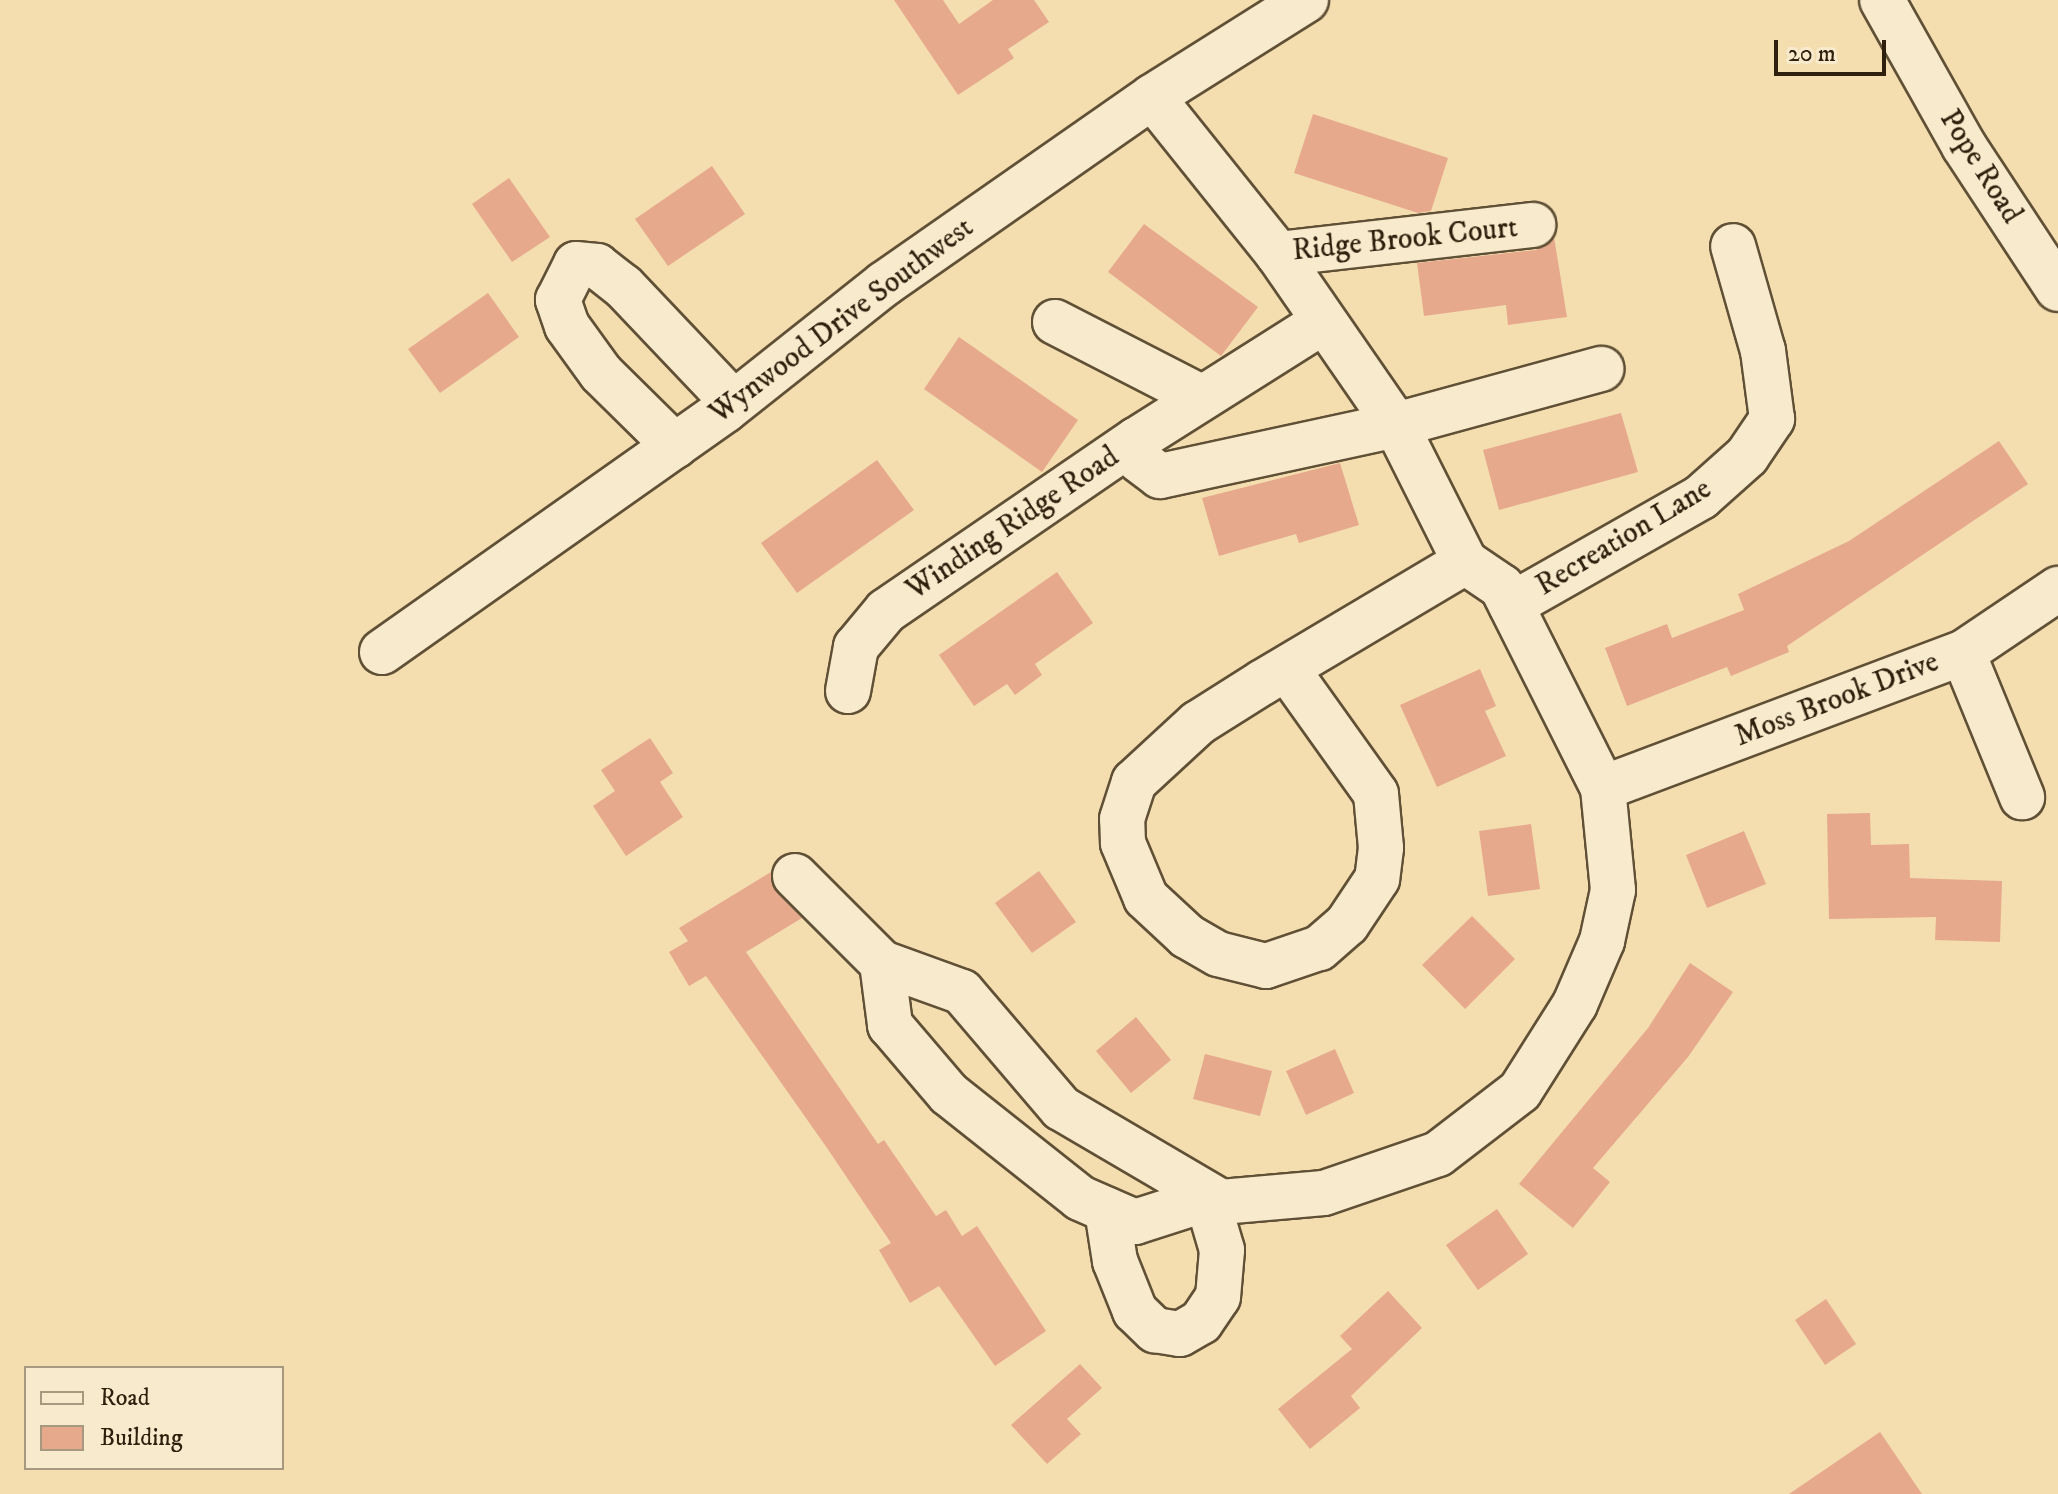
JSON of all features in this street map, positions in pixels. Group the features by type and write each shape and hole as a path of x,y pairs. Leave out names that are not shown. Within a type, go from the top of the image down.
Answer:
{"street":[{"name":"Wynwood Drive Southwest","path":"382,652 675,446 884,284 1152,97 1306,0"},
{"name":"Pope Road","path":"1882,0 1964,146 2054,273"},
{"path":"882,963 890,1025 949,1094 1080,1198 1135,1222 1207,1199 1255,1201 1324,1193 1391,1175 1438,1154 1520,1091 1575,1004 1602,941 1614,857 1603,788 1502,587 1465,562 1396,425 1278,254 1152,97"},
{"name":"Ridge Brook Court","path":"1278,254 1533,225"},
{"name":"Recreation Lane","path":"1511,605 1701,497 1747,456 1772,419 1763,351 1733,246"},
{"path":"675,446 601,373 567,326 558,300 576,264 597,266 623,286 733,402"},
{"path":"1136,440 1199,396 1324,321"},
{"path":"1055,322 1199,396"},
{"name":"Winding Ridge Road","path":"848,691 856,647 886,611 1136,440 1140,461 1160,476 1396,425 1601,369"},
{"path":"1287,669 1376,794 1381,848 1377,879 1347,924 1319,948 1266,966 1218,954 1159,914 1131,871 1122,819 1134,782 1166,747 1287,669 1465,562"},
{"name":"Moss Brook Drive","path":"1603,788 1963,653 2058,589"},
{"path":"1963,653 2022,797"},
{"path":"795,876 882,963 962,992 1061,1108 1207,1199 1222,1250 1218,1297 1201,1322 1180,1334 1155,1330 1135,1311 1115,1261 1107,1210"}],"building":[{"path":"894,0 943,0 959,24 993,0 1034,0 1049,22 1008,49 1014,58 958,95"},
{"path":"1313,114 1448,158 1431,211 1418,213 1294,173"},
{"path":"712,166 745,214 668,266 635,219"},
{"path":"509,178 550,237 512,262 472,204"},
{"path":"1144,224 1258,307 1221,356 1108,272"},
{"path":"1554,237 1567,317 1508,325 1506,305 1424,316 1417,263 1536,250"},
{"path":"488,293 519,337 440,393 408,349"},
{"path":"959,337 1078,420 1042,472 924,389"},
{"path":"1621,413 1638,472 1499,510 1483,450"},
{"path":"1999,441 2028,484 1787,646 1789,652 1731,676 1727,667 1627,706 1605,648 1667,624 1672,638 1744,610 1738,594 1849,541"},
{"path":"877,460 914,510 797,593 761,543"},
{"path":"1340,463 1359,525 1299,543 1296,534 1219,556 1202,498"},
{"path":"1057,572 1093,623 1035,664 1042,675 1015,695 1007,684 974,706 939,655"},
{"path":"1480,669 1496,706 1485,711 1506,756 1437,787 1400,705"},
{"path":"650,738 673,773 660,782 683,817 626,856 593,806 615,791 601,770"},
{"path":"1870,813 1871,845 1909,844 1910,878 2002,881 2000,942 1935,940 1936,917 1829,919 1827,814"},
{"path":"1531,824 1540,889 1488,896 1479,831"},
{"path":"1744,831 1766,884 1707,908 1686,855"},
{"path":"1039,871 1076,922 1032,953 995,903"},
{"path":"771,872 777,893 802,918 746,952 878,1144 884,1140 936,1216 946,1210 962,1236 977,1226 1046,1331 995,1366 939,1286 910,1303 879,1250 891,1243 827,1148 706,976 689,986 669,952 688,941 679,928"},
{"path":"1472,916 1515,959 1465,1009 1422,965"},
{"path":"1690,963 1733,992 1688,1057 1593,1168 1610,1182 1573,1228 1519,1184 1648,1028"},
{"path":"1136,1017 1171,1060 1131,1093 1096,1051"},
{"path":"1335,1049 1354,1093 1306,1115 1286,1071"},
{"path":"1205,1054 1272,1071 1260,1116 1193,1099"},
{"path":"1497,1209 1528,1254 1478,1290 1446,1245"},
{"path":"1388,1291 1422,1328 1351,1396 1360,1408 1310,1449 1278,1409 1352,1349 1340,1336"},
{"path":"1826,1299 1856,1344 1825,1365 1795,1320"},
{"path":"1080,1364 1102,1388 1067,1419 1081,1434 1047,1464 1011,1425"},
{"path":"1880,1432 1922,1494 1789,1494"}]}
